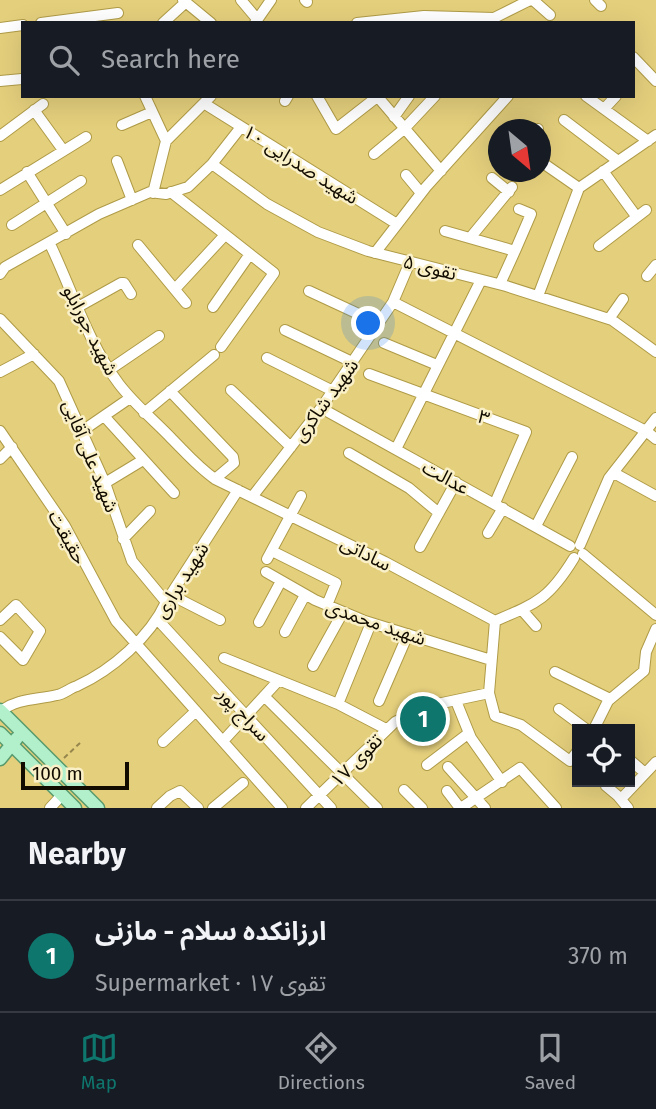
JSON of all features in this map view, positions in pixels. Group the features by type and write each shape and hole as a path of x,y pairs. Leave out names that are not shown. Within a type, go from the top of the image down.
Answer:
{"main road":[{"path":"0,710 98,808"},
{"path":"0,759 22,732"},
{"path":"0,733 75,808"}],"street":[{"path":"241,0 256,21 271,0"},
{"path":"379,21 434,16 495,20 532,0 550,15"},
{"path":"165,21 185,1 209,21"},
{"path":"56,21 118,13"},
{"path":"434,16 442,21"},
{"path":"0,28 21,25"},
{"path":"635,59 656,81"},
{"path":"0,81 21,79"},
{"path":"146,98 166,141"},
{"path":"318,98 336,129 376,98"},
{"path":"378,98 441,171"},
{"path":"394,117 408,98"},
{"path":"374,154 404,129 433,98"},
{"path":"375,253 421,193 506,98"},
{"path":"538,296 579,188 654,137 589,98"},
{"path":"604,109 614,98"},
{"path":"153,192 166,141 208,100"},
{"name":"شهید صدرایی ۱۰","path":"208,100 241,127 397,224"},
{"path":"0,136 38,107 63,150"},
{"path":"122,125 152,112"},
{"path":"564,120 618,161"},
{"path":"0,274 5,267 99,214 153,192 171,192 188,187 241,127"},
{"path":"0,190 86,136"},
{"path":"117,161 132,200"},
{"name":"تقوی ۵","path":"212,163 267,204 318,232 375,253 500,284 609,319 654,345"},
{"path":"551,168 579,188"},
{"path":"603,171 636,216"},
{"path":"27,172 66,234"},
{"path":"406,176 421,193"},
{"path":"12,225 81,181"},
{"path":"470,238 510,190 498,182"},
{"path":"171,192 274,273 221,346"},
{"path":"500,284 531,214 519,209"},
{"path":"599,246 646,210"},
{"path":"445,231 515,251"},
{"path":"175,289 225,235"},
{"name":"شهید جورابلو","path":"50,244 109,370 130,398 199,468 238,490"},
{"path":"138,245 186,303"},
{"path":"213,307 250,254"},
{"name":"شهید شاکری","path":"252,496 321,408 379,323 393,302 410,262"},
{"path":"647,276 656,265"},
{"path":"396,449 481,280"},
{"path":"78,307 121,283 124,283 131,294"},
{"path":"309,291 379,323"},
{"path":"609,319 623,299"},
{"path":"393,302 646,431 656,439"},
{"name":"شهید علی آقایی","path":"0,319 59,381 105,483 132,561 168,599"},
{"path":"285,330 352,362"},
{"path":"109,370 159,336"},
{"path":"384,344 437,365"},
{"path":"0,372 34,354"},
{"path":"144,412 214,355"},
{"path":"267,358 333,391"},
{"name":"۳","path":"369,374 526,432 499,506"},
{"path":"230,390 291,447"},
{"path":"170,391 233,457 234,463 215,479"},
{"path":"82,431 130,398"},
{"name":"عدالت","path":"321,408 577,551 656,615"},
{"path":"104,416 174,493"},
{"path":"572,758 570,761 521,725 495,716 489,693 494,620 537,602 559,583 614,472 656,418"},
{"name":"حقیقت","path":"0,431 65,526 116,621 282,808"},
{"path":"0,459 12,447"},
{"path":"349,453 409,488 439,513"},
{"path":"536,526 572,457"},
{"path":"105,483 144,460"},
{"path":"614,472 656,496"},
{"path":"420,547 456,482"},
{"name":"شهید براری","path":"0,710 12,702 61,695 97,676 134,644 158,620 168,599 238,490"},
{"name":"ساداتی","path":"238,490 385,562 494,620"},
{"path":"301,496 269,555 336,583 327,605"},
{"path":"488,533 499,506"},
{"path":"124,539 150,511"},
{"name":"شهید محمدی","path":"266,572 305,595 371,623 491,660"},
{"path":"259,622 281,581"},
{"path":"285,632 305,595"},
{"path":"168,599 220,620"},
{"path":"0,620 16,605 40,631 23,660 0,637"},
{"path":"522,610 537,626"},
{"path":"313,666 343,612"},
{"name":"سراج پور","path":"158,620 331,808"},
{"path":"338,704 371,623"},
{"path":"597,724 610,699 643,671 646,652 656,629"},
{"path":"379,701 408,634"},
{"path":"224,658 338,704 386,729"},
{"path":"555,672 610,699"},
{"path":"223,741 278,681"},
{"name":"تقوی ۱۷","path":"306,808 395,722 428,706 489,693"},
{"path":"264,696 377,808"},
{"path":"456,701 469,733 502,782"},
{"path":"558,709 579,724"},
{"path":"163,742 196,711"},
{"path":"427,765 469,733"},
{"path":"621,799 656,762"},
{"path":"635,765 645,774"},
{"path":"449,767 485,808"},
{"path":"447,791 461,808 520,768 556,808"},
{"path":"213,808 243,783"},
{"path":"607,787 628,808"},
{"path":"404,790 422,808"},
{"path":"158,808 170,796 180,792 198,808"},
{"path":"50,808 62,795"}],"path":[{"path":"55,766 81,742"}],"place":[{"name":"ارزانکده سلام - مازنی","path":"423,719"}]}
